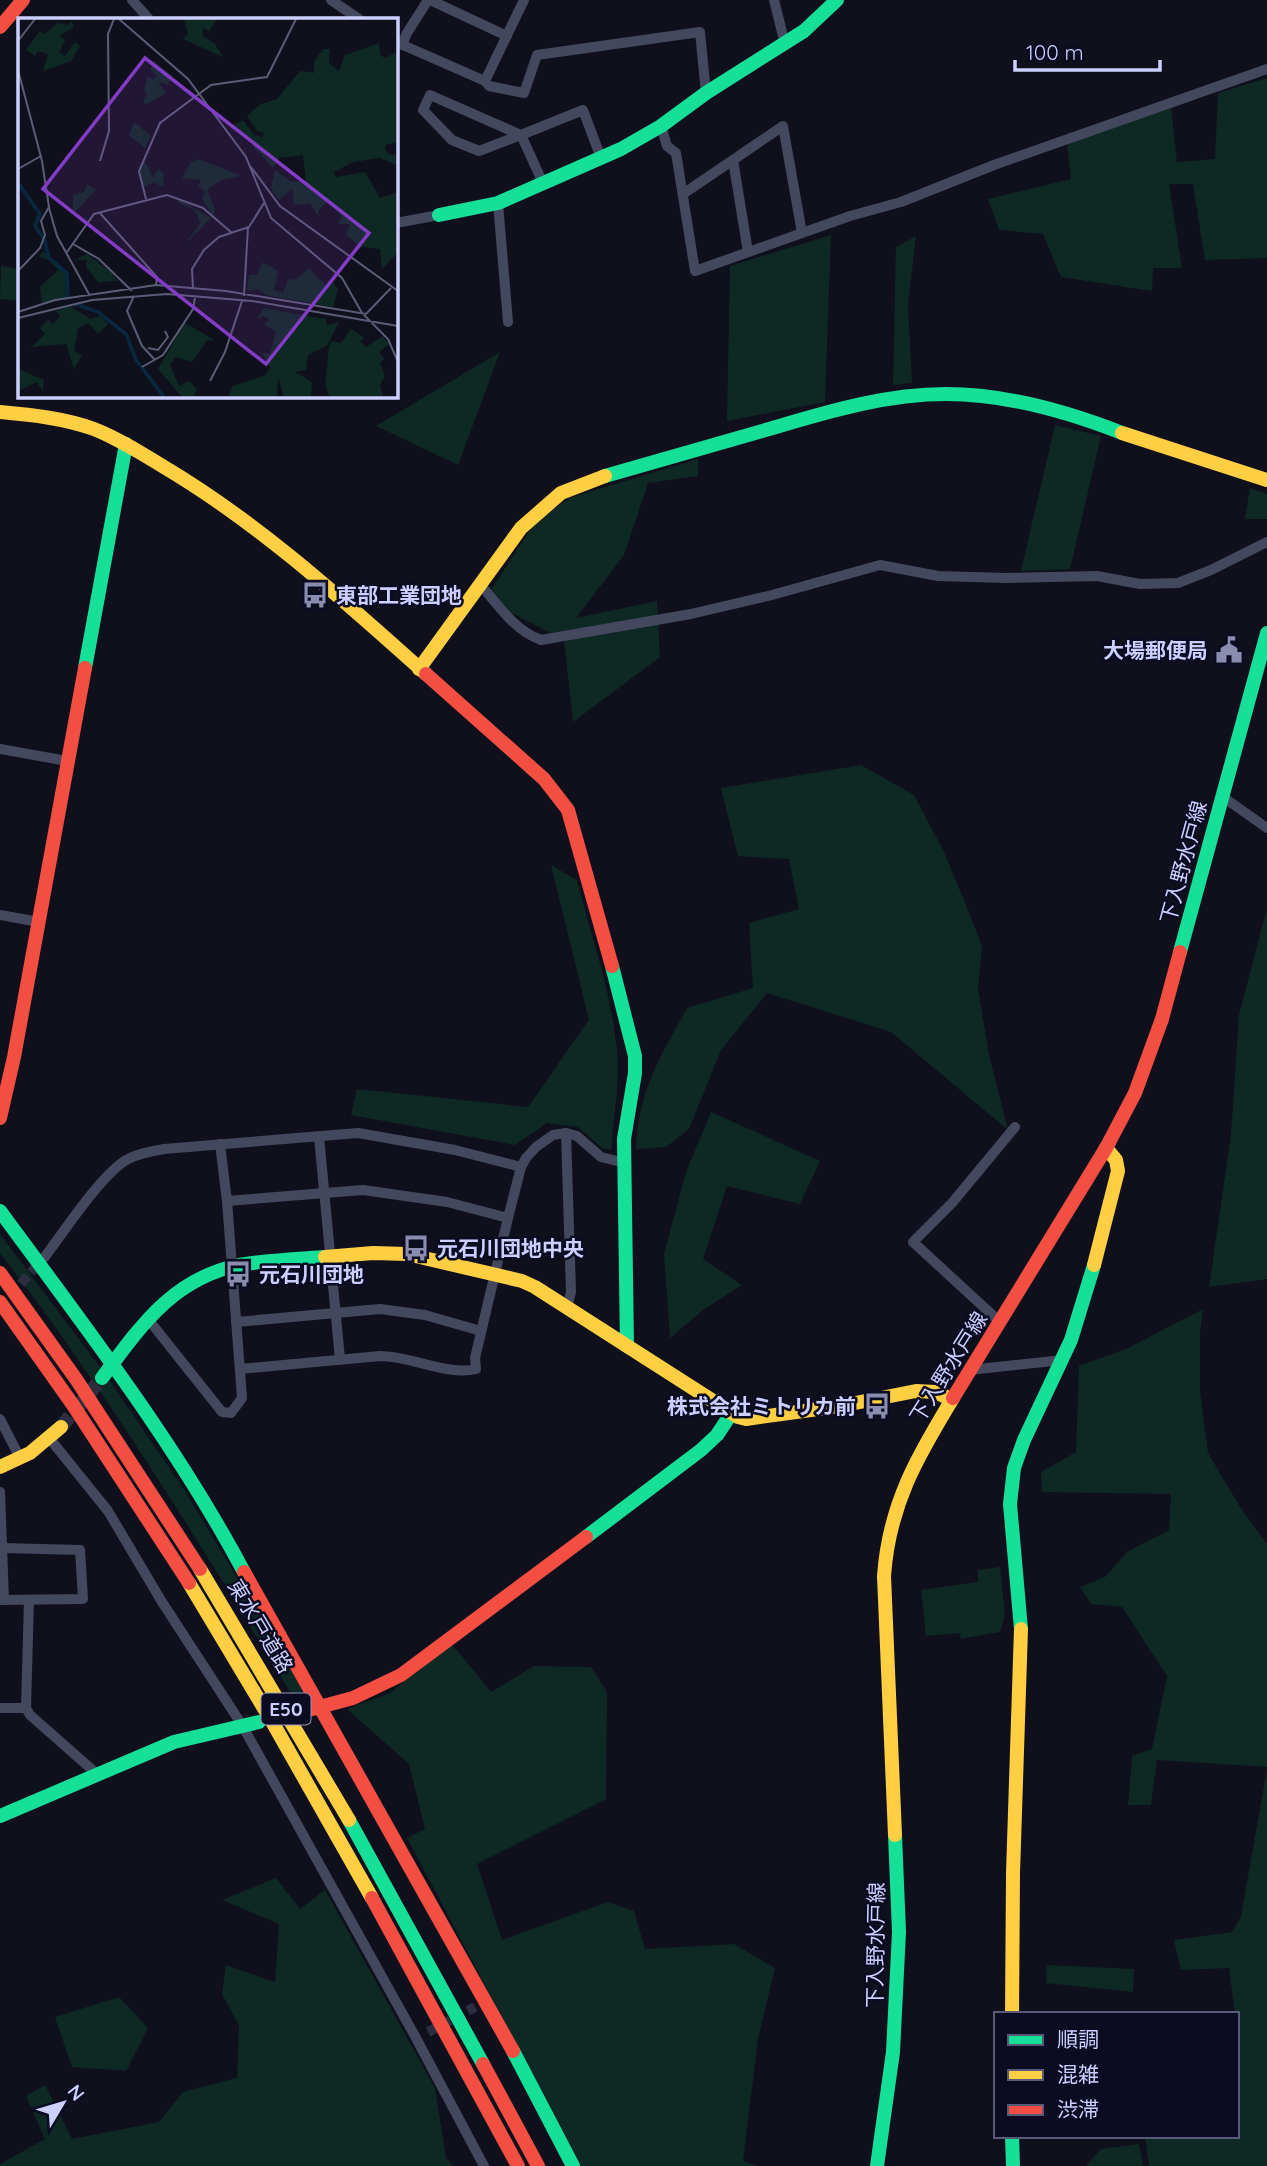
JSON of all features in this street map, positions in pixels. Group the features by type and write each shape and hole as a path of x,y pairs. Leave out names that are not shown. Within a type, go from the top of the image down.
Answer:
{"main road":[{"path":"0,27 23,0"},
{"path":"439,215 498,203 621,149 785,44 809,27 833,2"},
{"path":"419,669 532,516 561,493 851,405 911,396 948,394 1034,403 1084,418 1144,442 1267,480"},
{"path":"0,412 67,421 93,429 126,444 231,510 352,608 557,793 571,818 587,869 634,1047 635,1073 625,1129 627,1346"},
{"path":"0,1118 9,1084 126,444"},
{"name":"下入野水戸線","path":"877,2166 893,2052 899,1931 885,1558 890,1525 902,1489 951,1399 1106,1148 1135,1093 1162,1019 1267,633"},
{"path":"1012,2012 1013,1873 1021,1625 1010,1503 1014,1468 1021,1449 1063,1360 1083,1306 1118,1171 1116,1160 1106,1148"},
{"path":"0,1211 113,1364 193,1486 248,1578 481,2004 573,2166"},
{"path":"102,1378 148,1319 166,1300 188,1284 231,1267 266,1261 371,1252 417,1255 535,1287 731,1414 746,1419 927,1390 951,1399"},
{"name":"東水戸道路","path":"0,1273 95,1406 229,1614 326,1777 538,2166"},
{"name":"東水戸道路","path":"0,1302 84,1419 215,1622 311,1787 518,2166"},
{"path":"302,1712 321,1709 366,1694 401,1675 701,1450 731,1414"},
{"path":"0,1467 20,1458 50,1438 61,1427"},
{"path":"0,1816 174,1742 259,1722"},
{"path":"1012,2138 1013,2166"}],"street":[{"path":"132,0 148,18"},
{"path":"331,0 358,18"},
{"path":"507,36 429,0 399,43 485,81 489,86 524,93 537,55 700,32 706,93"},
{"path":"485,81 524,0"},
{"path":"774,0 785,44"},
{"path":"660,125 667,146 676,153 695,271 850,216 901,202 994,165 1267,69"},
{"path":"542,183 521,135 430,95 423,110 452,141 479,151 521,135 583,110 601,158"},
{"path":"683,194 783,126 802,233"},
{"path":"733,160 748,252"},
{"path":"498,203 508,322"},
{"path":"397,223 439,215"},
{"path":"480,584 517,626 527,635 541,640 691,614 880,565 937,576 1097,576 1140,584 1178,583 1267,542"},
{"path":"0,749 66,761"},
{"path":"1223,797 1267,828"},
{"path":"0,915 39,922"},
{"path":"1000,1322 913,1242 952,1203 1015,1127"},
{"path":"44,1258 108,1175 127,1160 164,1149 358,1133 455,1150 522,1167"},
{"path":"566,1133 570,1292 567,1308"},
{"path":"240,1369 397,1356 464,1372 476,1369 475,1358 508,1218 522,1167 536,1147 553,1135 566,1133 577,1136 601,1157 625,1163"},
{"path":"319,1137 341,1359"},
{"path":"148,1319 222,1412 231,1413 242,1398 220,1144"},
{"path":"227,1201 363,1191 447,1202 508,1218"},
{"path":"236,1322 380,1310 404,1311 481,1331"},
{"path":"969,1370 1063,1360"},
{"path":"0,1419 20,1458"},
{"path":"50,1438 108,1511 162,1602 242,1725 484,2166"},
{"path":"0,1492 2,1600 83,1599 80,1550 3,1548"},
{"path":"29,1600 26,1708 30,1715 97,1774"},
{"path":"0,1708 26,1708"},
{"path":"416,2038 428,2032"}],"green space":[{"path":"1267,78 1267,258 1205,260 1193,184 1169,184 1182,268 1153,268 1152,291 1061,277 1043,234 999,230 988,199 1071,179 1067,144 1171,107 1177,162 1215,159 1218,93"},
{"path":"831,235 825,402 727,421 730,266"},
{"path":"916,236 908,305 912,383 893,385 896,247"},
{"path":"1,266 18,269 18,301 0,299"},
{"path":"500,352 458,465 376,426"},
{"path":"1055,425 1101,436 1070,569 1021,571"},
{"path":"698,459 698,476 648,483 624,555 576,618 657,601 660,657 573,722 564,640 485,599 534,524 569,498"},
{"path":"1250,488 1267,494 1267,519 1245,519"},
{"path":"861,765 914,795 944,852 970,915 982,946 978,988 989,1055 1008,1130 891,1032 767,993 721,1050 689,1129 666,1147 636,1149 641,1109 652,1075 687,1008 753,988 749,923 799,909 789,859 738,856 721,788"},
{"path":"551,865 577,880 609,1001 618,1069 611,1150 602,1148 578,1127 547,1123 515,1145 351,1115 357,1089 528,1107 589,1020"},
{"path":"1267,908 1267,1279 1209,1287 1231,1134 1239,1015"},
{"path":"711,1112 820,1161 800,1204 727,1186 703,1259 742,1285 703,1310 670,1338 664,1254 686,1172"},
{"path":"0,1234 103,1371 185,1491 306,1693 292,1695 116,1415 0,1253"},
{"path":"1203,1309 1200,1332 1200,1392 1208,1453 1240,1507 1267,1544 1267,1767 1157,1760 1151,1805 1128,1805 1132,1756 1152,1749 1167,1676 1122,1607 1091,1604 1080,1587 1105,1577 1127,1552 1169,1530 1171,1494 1042,1492 1041,1472 1076,1452 1079,1366 1126,1349"},
{"path":"1000,1567 1005,1615 1000,1632 960,1639 961,1633 926,1636 921,1590 978,1582 978,1570"},
{"path":"452,1644 491,1692 534,1666 591,1667 607,1692 606,1799 477,1864 502,1940 608,1902 634,1911 645,1949 734,1944 775,1968 758,2039 743,2161 758,2166 581,2166 407,1838 425,1829 409,1764 347,1709 390,1693"},
{"path":"1267,1769 1267,2166 1149,2166 1145,2138 1239,2138 1239,2012 1235,2012 1229,1968 1181,1970 1174,1940 1232,1932 1241,1916"},
{"path":"276,1878 300,1909 325,1890 435,2088 446,2158 453,2166 0,2166 45,2139 26,2096 45,2085 72,2139 159,2122 183,2092 237,2078 239,2025 222,1994 226,1965 275,1982 279,1924 222,1900"},
{"path":"1047,1965 1134,1969 1133,1992 1046,1983"},
{"path":"119,1997 148,2028 126,2071 72,2067 55,2017"},
{"path":"1139,2144 1143,2166 1086,2166 1101,2149"}],"tunnel":[{"path":"11,1295 42,1260"},
{"path":"61,1427 102,1378"},
{"path":"428,2032 475,2007"}],"traffic: fast":[{"path":"439,215 498,203 621,149 661,126 706,93 804,31 837,0"},
{"path":"605,476 834,410 923,395 969,395 1036,405 1122,433"},
{"path":"85,668 126,444"},
{"path":"1180,952 1267,633"},
{"path":"612,966 635,1056 635,1073 624,1139 627,1346"},
{"path":"0,1211 160,1432 244,1572"},
{"path":"102,1378 144,1324 176,1293 195,1281 239,1265 325,1257"},
{"path":"1021,1629 1010,1504 1014,1468 1024,1440 1071,1340 1094,1265"},
{"path":"586,1537 701,1450 717,1435 731,1414"},
{"path":"0,1816 174,1742 259,1722"},
{"path":"349,1820 483,2064"},
{"path":"877,2166 893,2052 899,1932 895,1835"},
{"path":"513,2051 573,2166"},
{"path":"1012,2138 1013,2166"}],"traffic: slow":[{"path":"0,412 59,420 94,429 164,467 267,538 426,674"},
{"path":"1122,433 1267,480"},
{"path":"419,669 521,528 561,493 605,476"},
{"path":"1094,1265 1118,1171 1116,1160 1106,1148"},
{"path":"325,1257 373,1253 407,1254 522,1281 738,1417 746,1419 840,1406 916,1391 935,1392 951,1399"},
{"path":"895,1835 884,1576 887,1550 907,1482 953,1398"},
{"path":"0,1467 30,1453 61,1427"},
{"path":"200,1569 349,1820"},
{"path":"189,1583 274,1725 372,1898"},
{"path":"1012,2012 1013,1873 1021,1629"}],"traffic: jam":[{"path":"0,27 23,0"},
{"path":"0,1118 14,1057 85,668"},
{"path":"426,674 544,779 568,810 612,966"},
{"path":"953,1398 1106,1148 1135,1093 1162,1019 1180,952"},
{"path":"0,1273 76,1379 200,1569"},
{"path":"0,1302 73,1405 189,1583"},
{"path":"301,1712 353,1698 401,1675 586,1537"},
{"path":"244,1572 513,2051"},
{"path":"372,1898 518,2166"},
{"path":"483,2064 538,2166"}],"place":[{"name":"東部工業団地","path":"315,595"},
{"name":"大場郵便局","path":"1229,650"},
{"name":"元石川団地中央","path":"416,1248"},
{"name":"元石川団地","path":"238,1274"},
{"name":"株式会社ミトリカ前","path":"877,1406"}]}
